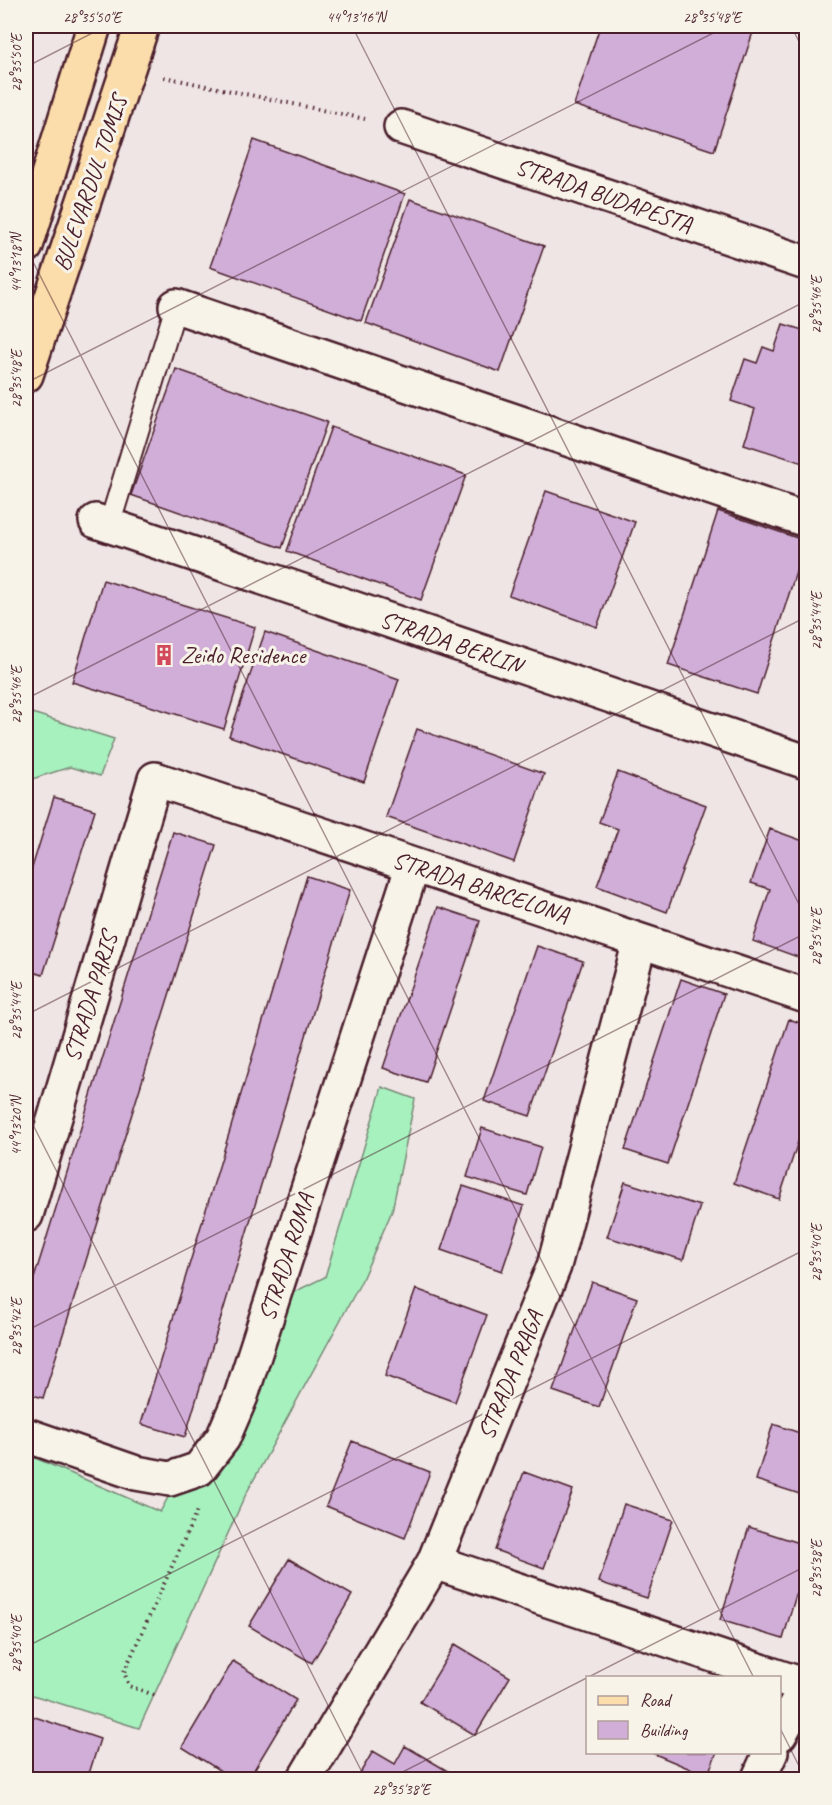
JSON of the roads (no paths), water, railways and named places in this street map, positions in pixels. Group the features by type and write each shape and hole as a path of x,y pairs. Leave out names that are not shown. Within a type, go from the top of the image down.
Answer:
{"main road":[{"name":"BULEVARDUL TOMIS","path":"26,246 94,26"},
{"name":"BULEVARDUL TOMIS","path":"26,375 142,26"}],"street":[{"name":"STRADA BUDAPESTA","path":"401,127 807,263"},
{"path":"176,306 807,520"},
{"name":"STRADA BERLIN","path":"104,517 807,762"},
{"name":"STRADA BARCELONA","path":"155,779 807,996"},
{"name":"STRADA PARIS","path":"26,1215 155,779"},
{"name":"STRADA ROMA","path":"26,1435 142,1474 170,1479 200,1469 223,1438 241,1395 413,865"},
{"name":"STRADA PRAGA","path":"304,1779 434,1562 554,1266 640,941"},
{"path":"434,1562 776,1676"},
{"path":"781,1678 806,1686 781,1732"},
{"path":"758,1779 770,1754"}],"lane":[{"path":"104,517 176,306"}],"place":[{"name":"Zeido Residence","path":"164,655"}]}
